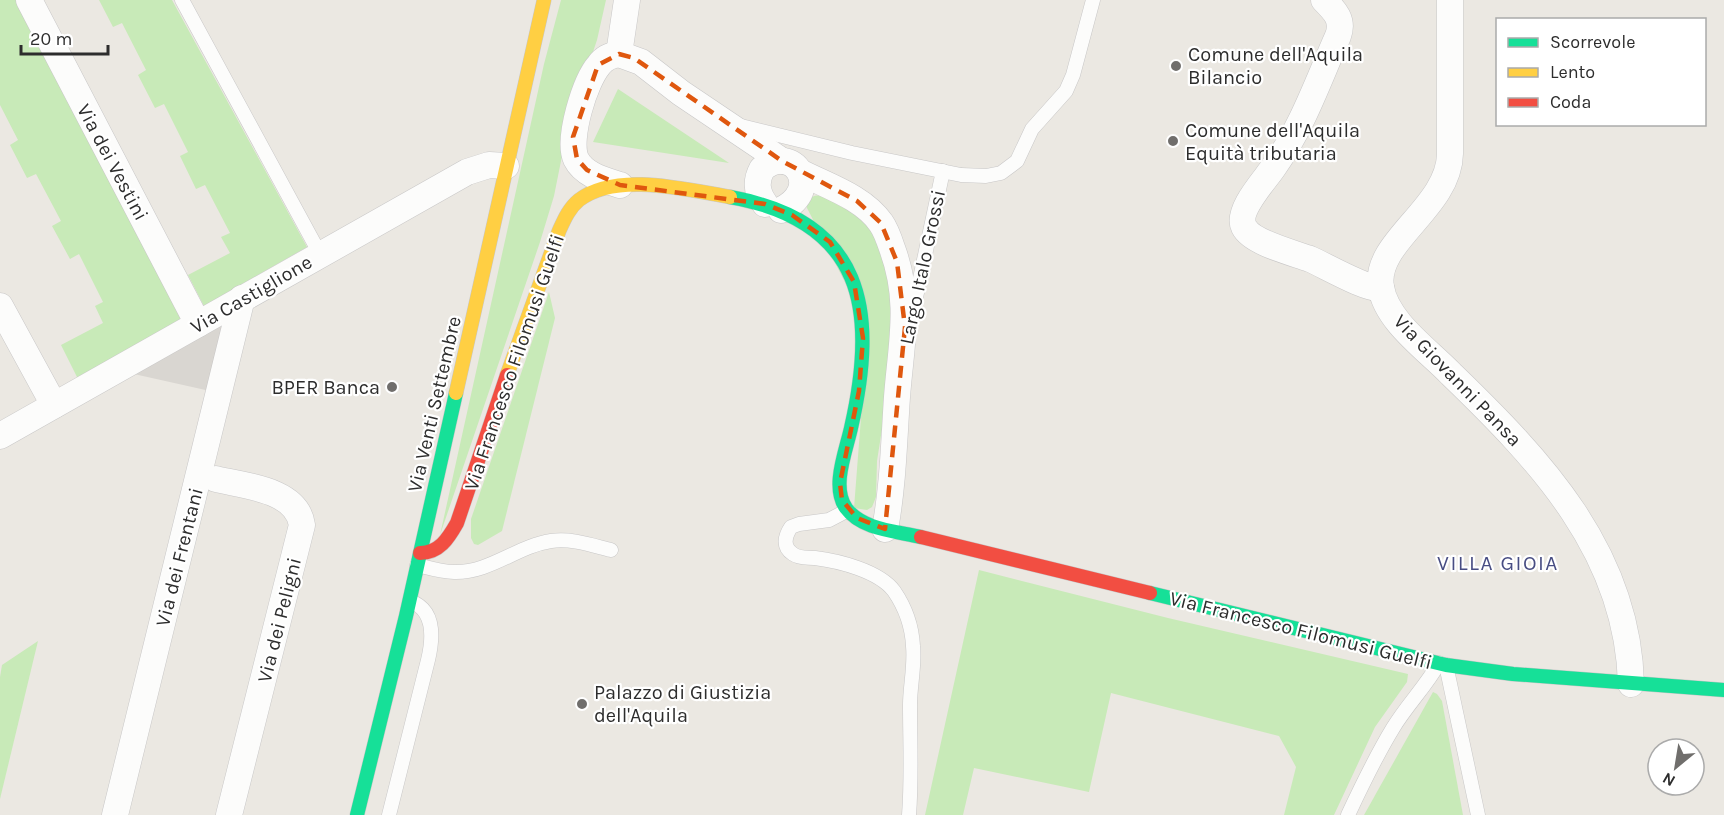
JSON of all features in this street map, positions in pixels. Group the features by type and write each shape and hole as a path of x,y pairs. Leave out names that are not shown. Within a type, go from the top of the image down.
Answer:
{"street":[{"name":"Via dei Vestini","path":"29,0 198,324"},
{"name":"Via Venti Settembre","path":"357,815 409,601 544,0"},
{"path":"620,184 593,175 581,165 573,148 573,137 589,83 598,65 605,59 619,54 627,0"},
{"path":"1324,0 1339,20 1338,36 1295,134 1249,202 1243,222 1248,231 1260,241 1336,270 1369,288 1381,288 1381,271 1384,261 1431,202 1448,170 1450,154 1450,0"},
{"name":"Largo Italo Grossi","path":"619,54 641,62 681,93 793,167"},
{"path":"793,167 803,187 801,194 796,200 773,207 758,191 758,176 767,164 793,167 857,201 872,212 881,223 897,262 904,299 905,327 897,395 890,500 885,530"},
{"name":"Via Castiglione","path":"0,436 467,172 489,165 506,166"},
{"name":"Via Francesco Filomusi Guelfi","path":"418,559 442,545 450,537 457,522 518,340 559,233 571,209 576,202 591,192 620,184 653,186 773,207 813,227 830,242 845,264 854,282 859,301 863,338 862,365 840,483 842,500 848,510 866,524 1442,664 1513,674 1724,690"},
{"name":"Via Giovanni Pansa","path":"1381,288 1394,316 1496,417 1530,455 1566,502 1592,542 1603,562 1621,610 1629,647 1631,684"},
{"name":"Via dei Frentani","path":"115,815 242,298"},
{"path":"0,306 54,405"},
{"name":"Via dei Peligni","path":"216,479 278,495 295,508 302,525 230,815"}],"lane":[{"path":"182,0 320,254"},
{"path":"943,171 986,176 1001,173 1017,161 1032,129 1066,91 1073,75 1093,0"},
{"name":"Largo Italo Grossi","path":"725,122 943,171 902,358"},
{"path":"793,167 802,156 807,142"},
{"path":"848,510 829,520 791,526 785,542 788,549 801,558 815,558 857,568 878,577 893,589 901,603 909,621 914,648 910,703 909,815"},
{"path":"418,559 449,572 467,571 486,566 534,545 559,540 611,550"},
{"path":"389,815 432,640 431,624 425,612 416,603 409,601"},
{"path":"1348,815 1369,770 1394,726 1442,664"},
{"path":"1442,664 1478,815"}],"highlighted area":[{"path":"619,54 634,58 782,161 857,201 881,223 897,262 905,327 885,529 857,518 842,500 840,483 859,391 863,338 854,282 830,242 792,215 765,204 620,185 587,170 577,159 573,137 598,65"}],"green space":[{"path":"0,0 19,0 186,318 78,379 61,345 103,323 95,306 103,302 79,254 70,259 52,226 61,221 36,174 27,178 10,145 18,140 0,105"},
{"path":"99,0 172,0 307,247 204,306 188,275 230,253 221,237 230,233 205,185 196,189 180,156 188,152 164,104 155,108 138,75 146,70 122,23 113,27"},
{"path":"561,0 606,0 597,40 568,126 554,196 540,242 440,535 544,64"},
{"path":"618,89 729,163 593,142"},
{"path":"820,195 855,214 871,229 879,243 892,295 893,359 877,461 876,497 872,507 867,510 854,508 868,327 807,208 806,203 809,199"},
{"path":"549,292 555,318 502,531 478,545 474,544 471,538 471,519"},
{"path":"979,570 1168,618 1408,674 1407,682 1375,727 1334,815 1284,815 1296,767 1279,736 1111,693 1089,792 974,768 963,815 925,815"},
{"path":"38,641 0,799 0,677 2,665"},
{"path":"1433,692 1442,701 1463,815 1364,815"}],"shaded area":[{"path":"242,298 219,393 116,370"}],"traffic: fast":[{"path":"730,197 775,209 810,227 835,250 851,278 860,310 862,346 859,385 841,469 842,499 846,508 861,521 880,528 921,537"},
{"path":"357,815 406,616 456,393"},
{"path":"1150,593 1446,665 1513,674 1724,690"}],"traffic: slow":[{"path":"456,393 544,0"},
{"path":"507,375 559,231 575,203 594,191 632,184 674,187 730,197"}],"traffic: jam":[{"path":"420,553 438,548 457,523 507,375"},
{"path":"921,537 1150,593"}],"place":[{"name":"Comune dell'Aquila Bilancio","path":"1176,66"},
{"name":"Comune dell'Aquila Equità tributaria","path":"1173,141"},
{"name":"BPER Banca","path":"392,387"},
{"name":"Palazzo di Giustizia dell'Aquila","path":"582,704"}],"district":[{"name":"VILLA GIOIA","path":"1498,563"}]}
